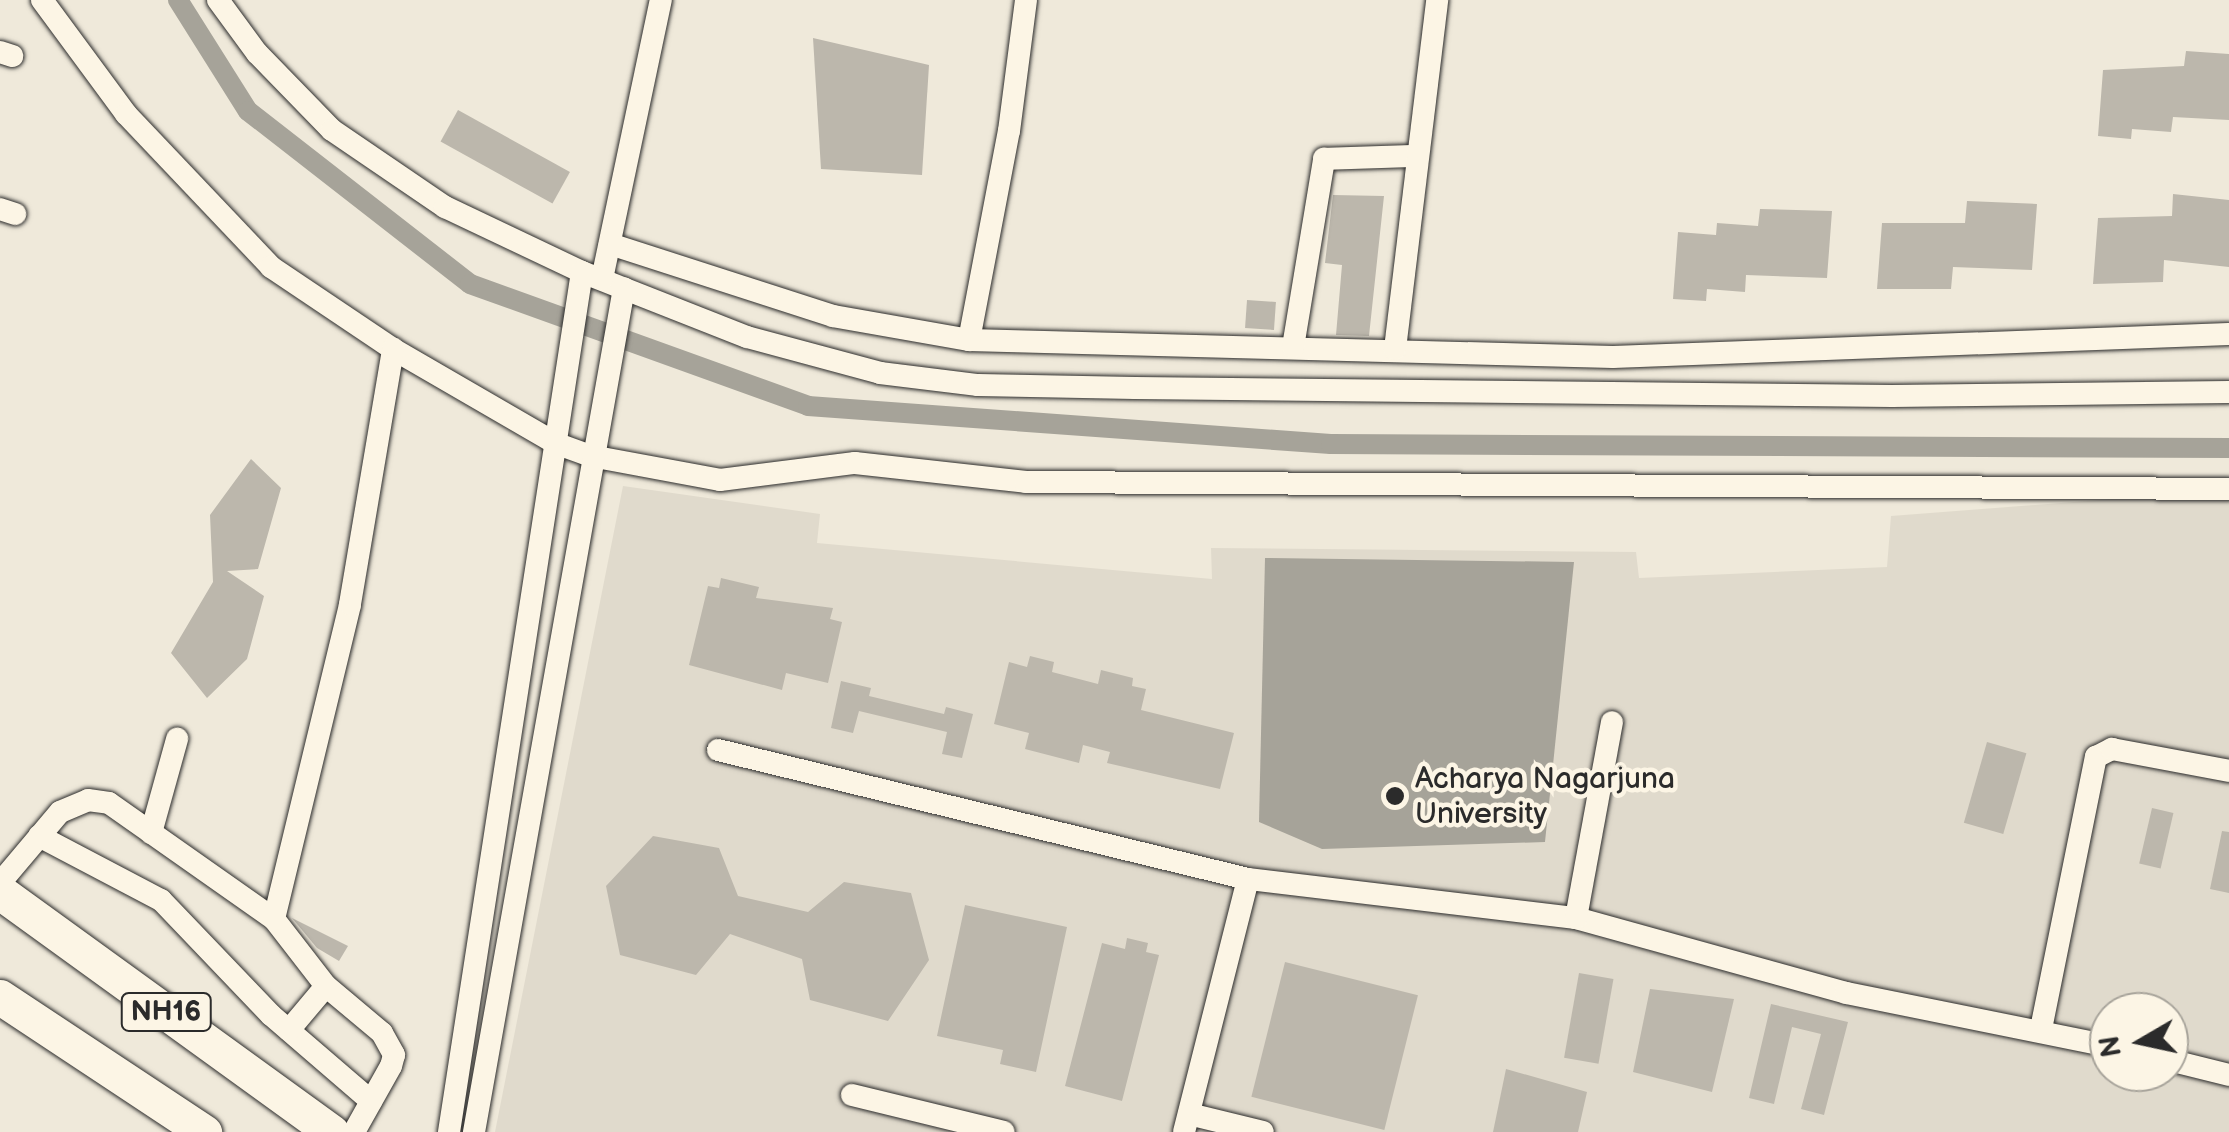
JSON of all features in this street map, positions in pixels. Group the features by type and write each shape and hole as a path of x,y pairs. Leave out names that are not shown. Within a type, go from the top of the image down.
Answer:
{"highway":[{"name":"NH16","path":"0,892 331,1132"},
{"name":"NH16","path":"0,997 204,1132"}],"street":[{"path":"42,0 126,114 246,244 298,289 393,349 556,434 720,480 855,463 1026,482 2229,489"},
{"path":"218,0 257,54 332,130 445,207 603,280 766,342 880,373 978,385 1892,396 2229,392"},
{"path":"474,1132 592,446 620,322 603,280 661,0"},
{"path":"969,340 1026,0"},
{"path":"1395,349 1437,0"},
{"path":"1293,346 1324,159 1416,156"},
{"path":"610,244 833,316 969,340 1293,346 1613,358 2229,334"},
{"path":"449,1132 578,299 603,280"},
{"path":"274,919 350,604 393,349"},
{"path":"1576,918 1612,722"},
{"path":"151,833 176,739"},
{"path":"2041,1030 2096,758 2112,749 2229,771"},
{"path":"718,750 1248,880 1576,918 1846,994 2089,1041"},
{"path":"0,883 60,812 88,800 109,803 274,919 326,986 390,1044 391,1066 354,1132"},
{"path":"39,836 161,900 289,1030 372,1101"},
{"path":"1248,880 1186,1123 1263,1132"},
{"path":"289,1030 326,986"},
{"path":"2189,1065 2229,1076"},
{"path":"852,1096 1004,1132"}],"shaded area":[{"name":"Acharya Nagarjuna University","path":"623,486 820,514 817,543 1212,579 1211,548 1636,552 1639,578 1887,567 1891,516 2229,490 2229,1132 495,1132"},
{"path":"1265,558 1574,562 1545,842 1322,849 1259,822"}],"building":[{"path":"813,38 929,65 922,175 821,169"},
{"path":"2186,51 2229,54 2229,120 2173,117 2171,132 2132,129 2131,139 2098,136 2103,70 2184,66"},
{"path":"458,110 570,172 552,204 441,141"},
{"path":"2173,194 2229,200 2229,267 2164,260 2163,282 2093,284 2098,218 2172,216"},
{"path":"1333,195 1384,196 1369,336 1336,335 1342,265 1325,263"},
{"path":"1967,201 2037,204 2032,270 1953,267 1951,289 1877,289 1882,223 1965,223"},
{"path":"1760,209 1832,211 1827,278 1746,275 1745,292 1707,289 1706,301 1673,299 1678,232 1716,235 1717,223 1758,226"},
{"path":"1247,300 1276,302 1274,330 1245,328"},
{"path":"251,459 281,488 258,569 227,571 264,596 247,659 207,698 171,653 213,582 210,515"},
{"path":"721,578 759,587 756,598 833,608 830,619 842,622 828,683 786,673 782,690 689,665 708,586 719,588"},
{"path":"1030,656 1054,662 1052,672 1098,684 1101,670 1133,678 1132,686 1146,689 1141,710 1234,733 1220,789 1107,763 1110,752 1083,745 1079,763 1025,749 1029,733 994,724 1009,662 1027,667"},
{"path":"841,681 871,688 869,696 944,714 946,707 973,714 962,758 942,754 947,732 859,711 853,733 831,728"},
{"path":"1987,742 2026,753 2003,834 1964,823"},
{"path":"2152,808 2173,813 2161,868 2139,864"},
{"path":"2222,831 2229,832 2229,893 2210,889"},
{"path":"653,836 719,848 738,896 808,912 844,882 911,893 929,960 888,1021 810,1000 802,959 730,934 696,975 620,955 606,886"},
{"path":"965,905 1067,927 1036,1072 1000,1064 1003,1050 937,1036"},
{"path":"292,918 348,946 339,961 317,948"},
{"path":"1127,938 1148,943 1146,952 1159,955 1122,1101 1065,1086 1102,943 1125,949"},
{"path":"1285,962 1418,995 1384,1130 1251,1097"},
{"path":"1579,973 1613,979 1599,1064 1564,1058"},
{"path":"1650,989 1734,999 1712,1092 1633,1072"},
{"path":"1771,1004 1848,1022 1824,1115 1801,1109 1821,1034 1792,1027 1774,1104 1749,1098"},
{"path":"1506,1069 1587,1092 1578,1132 1493,1132"}],"waterway":[{"path":"178,0 248,111 470,284 808,406 1331,444 2229,448"}],"place":[{"name":"Acharya Nagarjuna University","path":"1395,796"}]}
